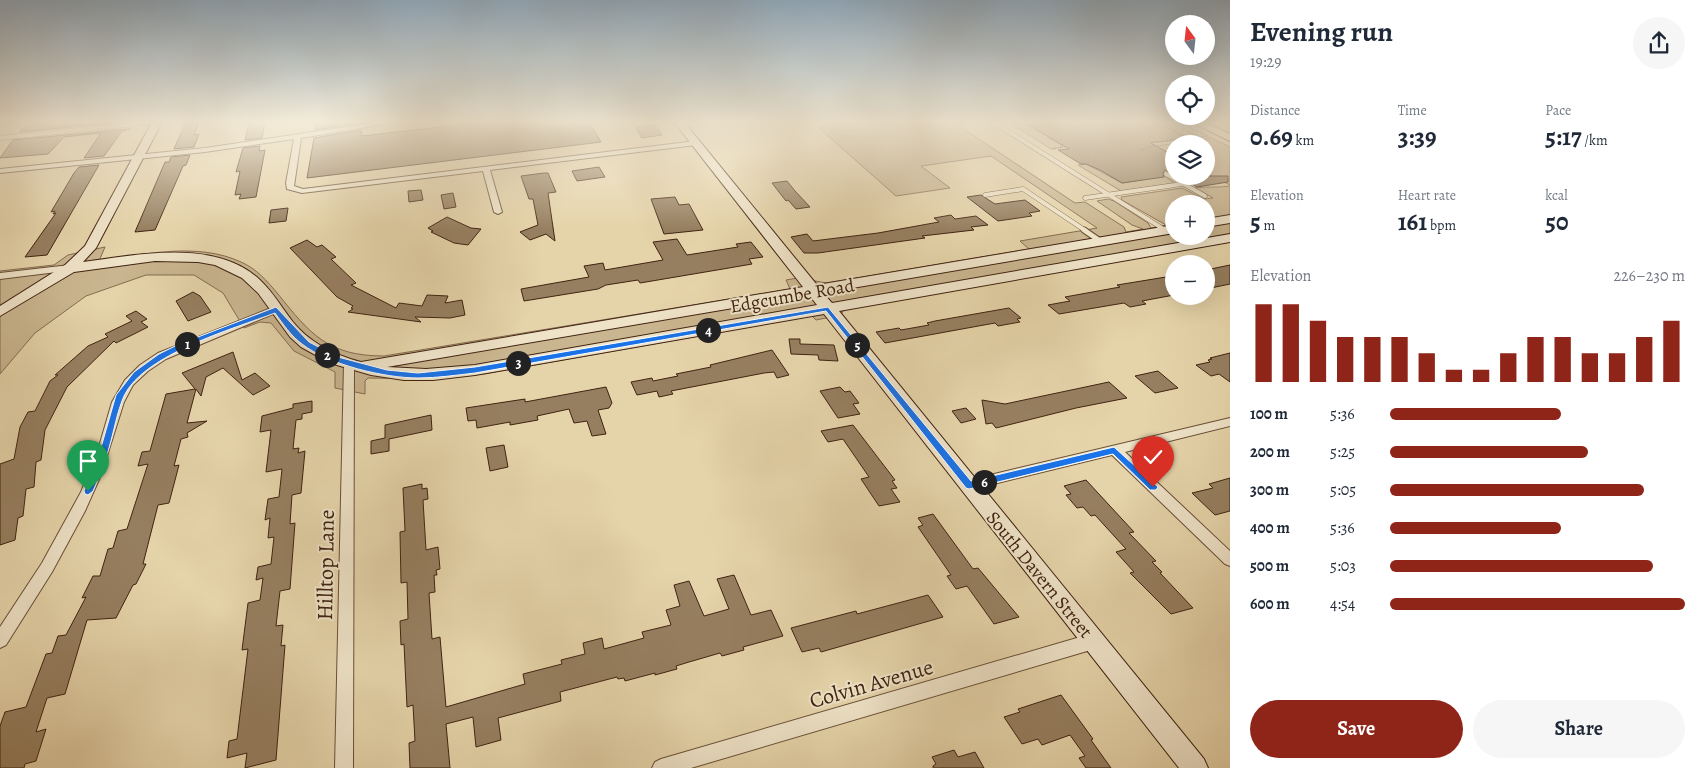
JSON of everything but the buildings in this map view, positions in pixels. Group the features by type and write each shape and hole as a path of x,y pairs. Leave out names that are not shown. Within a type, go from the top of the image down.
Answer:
{"street":[{"path":"0,171 131,158"},
{"path":"0,276 70,268 93,243 139,158"},
{"path":"294,158 290,183 290,187 294,190 314,190 580,158"},
{"name":"South Davern Street","path":"707,158 1195,768"},
{"path":"486,169 498,212"},
{"path":"1215,222 1230,219"},
{"name":"Edgcumbe Road","path":"354,365 1165,231"},
{"name":"Edgcumbe Road","path":"0,312 70,268 162,258 212,261 232,267 249,277 296,335 306,344 354,365 387,373 418,375 475,370 1230,238"},
{"path":"0,640 32,593 63,541 88,491 104,451 116,406 127,384 137,374 162,356 276,310"},
{"name":"Hilltop Lane","path":"344,768 354,365"},
{"path":"969,485 1230,422"},
{"path":"1114,450 1230,560"},
{"name":"Colvin Avenue","path":"661,768 1094,641"}],"lane":[{"path":"1050,158 1165,227"},
{"path":"1085,198 1176,185"},
{"path":"1184,185 1203,195"},
{"path":"986,195 1023,190 1030,192 1100,241"}],"shaded area":[{"path":"853,158 978,158 921,166 950,188 896,196"},
{"path":"994,158 1007,158 1075,203 1085,202 1124,227 1126,232 1143,229 1132,225 1097,201 1108,199 1114,201 1148,223 1151,228 1165,225 1165,245 1208,245 849,309 843,311 841,315 816,320 812,316 484,374 435,379 368,378 365,381 365,394 335,388 335,372 294,351 271,323 260,322 244,328 223,293 194,275 146,275 86,296 35,333 0,374 0,271 54,265 68,255 105,247 99,261 152,253 189,251 207,252 241,262 261,276 300,321 322,340 348,352 384,356 790,289 786,280 809,276 815,281 827,283 1029,249 1020,241 1097,228"},
{"path":"1215,158 1230,158 1230,185 1215,178"},
{"path":"1086,164 1122,183 1165,176 1165,184 1121,191 1078,165"},
{"path":"1230,186 1230,241 1215,244 1215,195 1208,195 1195,188"},
{"path":"1182,188 1196,195 1165,195 1165,224 1122,200 1121,197"}],"route":[{"path":"88,491 104,451 120,395 137,374 148,364 180,347 276,310 296,335 306,344 335,359 387,373 418,375 475,370 828,309 969,485 1114,450 1153,487"}]}
